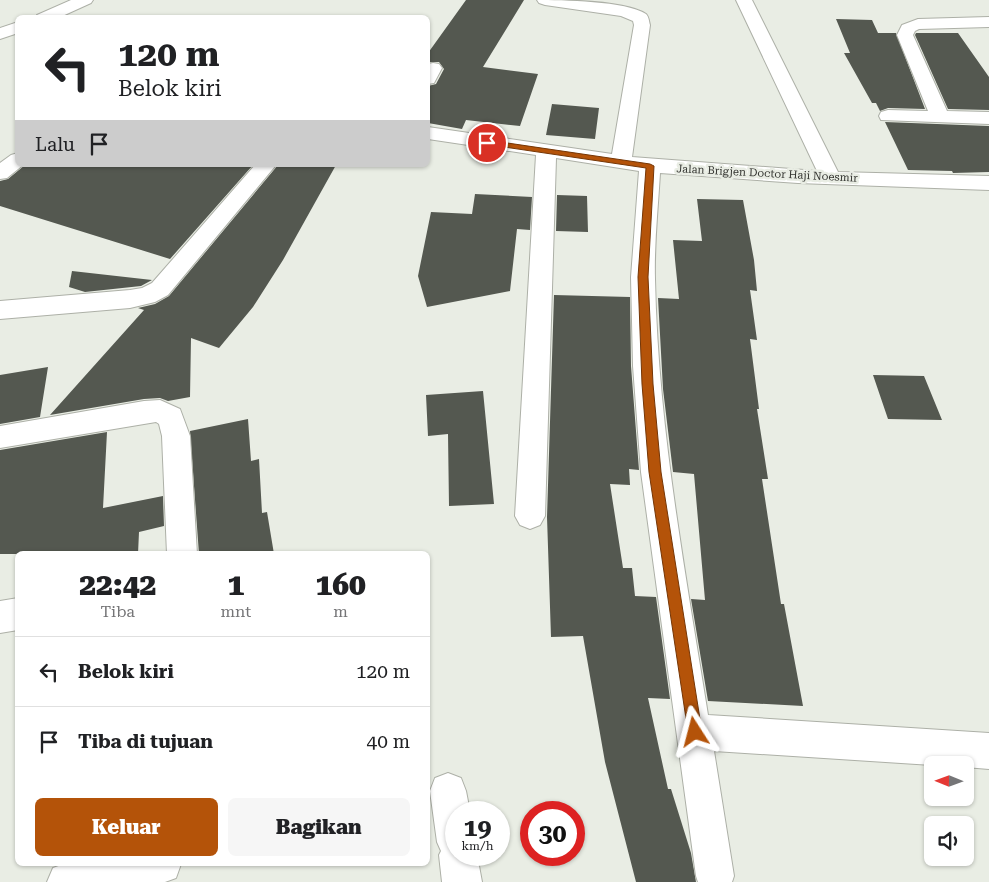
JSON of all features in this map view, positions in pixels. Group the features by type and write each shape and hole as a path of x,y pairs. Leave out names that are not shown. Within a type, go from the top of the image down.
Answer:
{"street":[{"path":"50,15 86,0"},
{"path":"545,0 624,12 640,18 642,25 621,162"},
{"path":"744,0 831,178"},
{"path":"940,117 905,35 906,30 909,26 918,24 989,22"},
{"path":"0,34 15,28"},
{"path":"888,116 989,118"},
{"name":"Jalan Brigjen Doctor Haji Noesmir","path":"430,133 650,166 831,178 989,183"},
{"path":"530,516 546,152"},
{"path":"0,173 15,161"},
{"path":"650,166 643,277 648,385 655,472 715,876"},
{"path":"0,310 130,299 147,296 160,289 264,167"},
{"path":"0,437 144,412 160,411 170,416 176,436 182,551"},
{"path":"0,617 15,614"},
{"path":"695,732 989,751"},
{"path":"448,791 450,801"},
{"path":"67,882 151,866"},
{"path":"460,866 462,882"}],"building":[{"path":"466,0 524,0 483,67 538,74 520,126 466,120 462,129 430,123 430,86 436,84 444,69 439,62 430,62 430,50"},
{"path":"836,19 872,20 878,33 896,33 925,109 888,108 880,111 876,103 872,103 844,53 850,53"},
{"path":"916,33 958,33 989,77 989,110 948,109 915,35"},
{"path":"552,104 599,108 595,139 546,135"},
{"path":"885,122 989,126 989,172 953,173 952,171 908,170"},
{"path":"23,167 251,167 170,259 0,206 0,181 8,179"},
{"path":"276,167 335,167 283,260 253,307 219,348 191,338 190,397 168,401 160,398 144,399 50,415 144,310 138,308 155,304 169,296"},
{"path":"475,194 532,197 530,230 517,229 510,291 427,307 418,276 431,212 472,214"},
{"path":"557,195 587,196 588,232 556,231"},
{"path":"697,199 743,200 754,260 757,291 750,290 757,340 750,339 759,409 757,409 768,479 762,479 781,604 784,604 803,706 708,701 691,599 705,600 694,474 673,472 663,389 658,298 679,299 673,240 702,241"},
{"path":"72,271 152,280 141,286 85,292 69,287"},
{"path":"554,295 630,297 631,366 639,470 629,469 630,485 610,484 623,568 632,568 635,596 656,597 670,699 648,698 668,789 671,789 691,853 696,882 636,882 605,762 583,636 551,637 547,517"},
{"path":"48,367 40,417 0,424 0,375"},
{"path":"873,375 924,376 942,420 888,419"},
{"path":"483,391 494,504 449,506 448,434 428,436 426,395"},
{"path":"248,419 251,461 259,459 262,513 267,512 274,551 199,551 190,431"},
{"path":"107,432 103,508 163,496 164,526 139,532 138,551 15,551 15,554 0,554 0,450"}],"route":[{"path":"487,143 650,166 643,277 646,366 655,472 695,732"}]}
